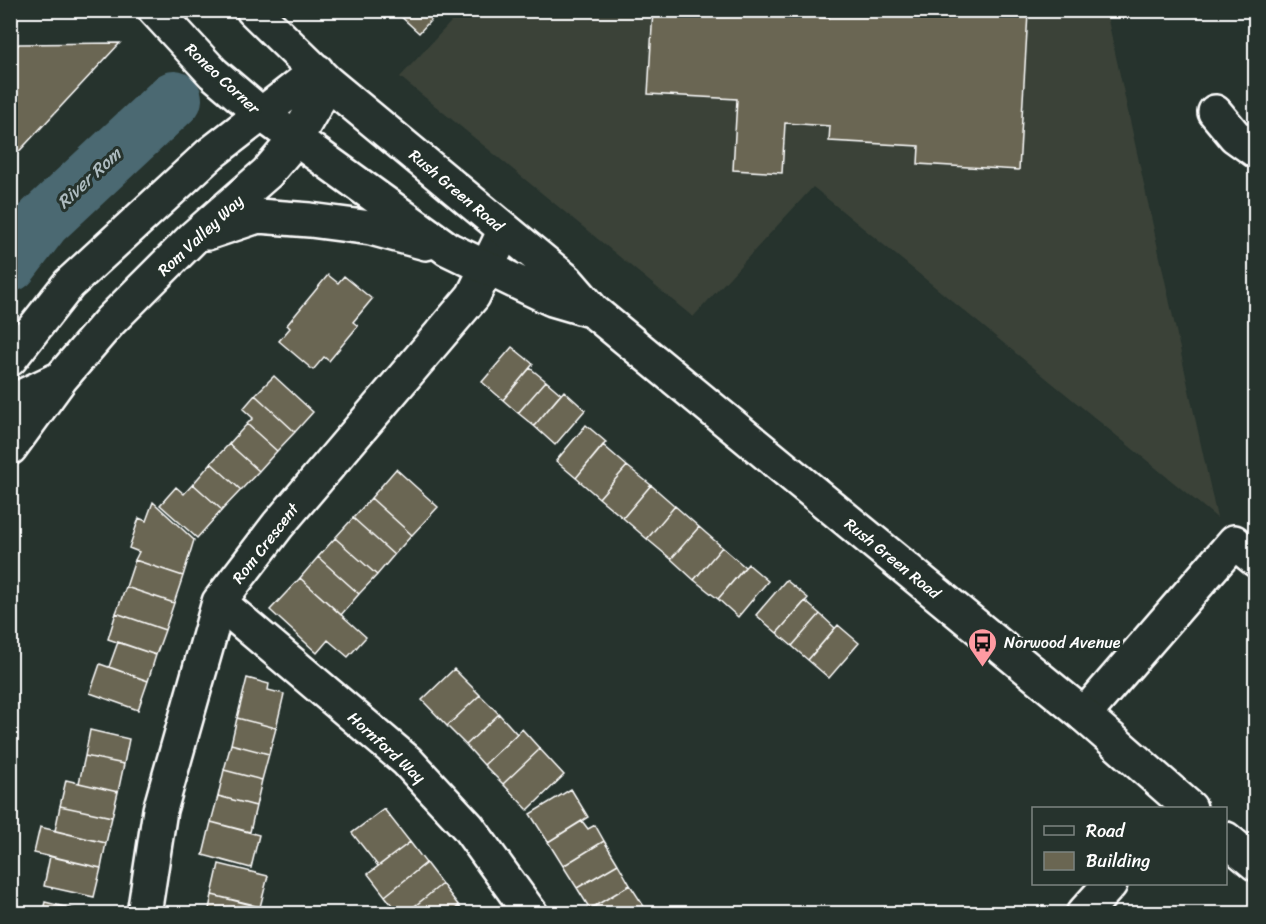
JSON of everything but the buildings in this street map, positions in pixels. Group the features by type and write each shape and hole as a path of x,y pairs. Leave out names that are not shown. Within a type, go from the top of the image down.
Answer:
{"main road":[{"name":"Roneo Corner","path":"155,10 213,73 296,140"},
{"path":"10,359 69,284 210,154 260,113 322,77 253,10"},
{"path":"210,154 221,118 220,98 213,73"},
{"name":"Rom Valley Way","path":"10,448 61,378 110,321 194,237 267,173 296,140 322,77"},
{"name":"Rush Green Road","path":"322,77 567,280 593,311 1084,715 1183,806"},
{"path":"1215,112 1235,136 1256,151"},
{"name":"Rush Green Road","path":"296,140 448,249"},
{"name":"Rush Green Road","path":"194,237 258,216 371,228 448,249 552,298 593,311"},
{"name":"Rom Crescent","path":"144,914 160,810 219,602 278,525 473,296 505,230"},
{"name":"Rom Valley Way","path":"10,399 21,397 61,378"},
{"path":"1084,715 1234,542 1256,560"},
{"name":"Hornford Way","path":"219,602 407,761 468,827 531,914"},
{"path":"1227,839 1256,864"},
{"path":"1083,914 1109,885"}],"shaded area":[{"path":"461,11 1106,11 1217,518 813,187 693,317 400,77"}],"waterway":[{"name":"River Rom","path":"10,264 43,221 174,99"}],"place":[{"name":"Norwood Avenue","path":"983,668"}]}
